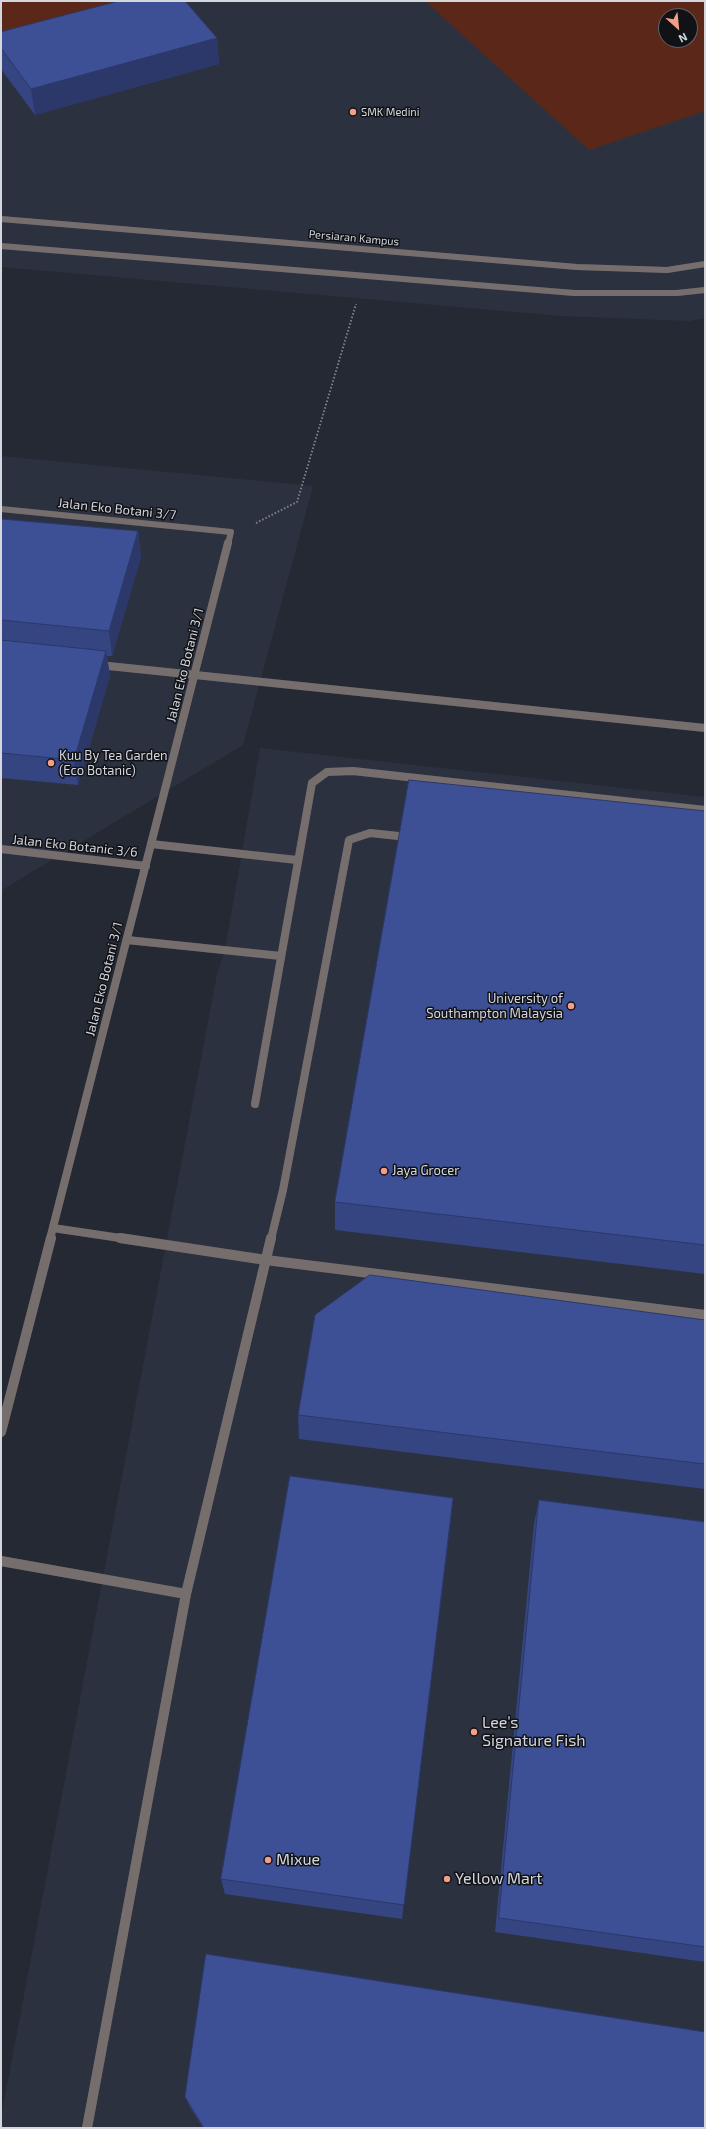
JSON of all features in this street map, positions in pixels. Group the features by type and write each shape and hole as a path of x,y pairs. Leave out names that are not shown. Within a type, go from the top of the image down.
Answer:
{"street":[{"name":"Persiaran Kampus","path":"1,219 577,267 667,270 705,264"},
{"path":"1,246 574,292 677,293 705,290"},
{"name":"Jalan Eko Botani 3/7","path":"1,509 231,532"},
{"name":"Jalan Eko Botani 3/1","path":"1,1432 231,532"},
{"path":"94,665 195,674 705,728"},
{"path":"255,1104 297,860 312,783 328,772 353,771 705,810"},
{"path":"87,2128 186,1594 283,1190 349,840 370,833 417,838"},
{"path":"151,844 297,860"},
{"name":"Jalan Eko Botanic 3/6","path":"1,850 146,866"},
{"path":"127,940 281,956"},
{"path":"53,1228 266,1260 705,1315"},
{"path":"1,1561 186,1594"}],"path":[{"path":"231,532 271,516 297,502 365,276"}],"shaded area":[{"name":"SMK Medini","path":"1,1 705,1 705,318 689,321 561,316 1,267"},
{"path":"1,1 151,1 1,43"},
{"path":"425,1 705,1 705,111 589,150"},
{"path":"1,456 313,486 243,745 2,890"},
{"path":"260,748 705,797 705,2128 1,2128 1,2117 217,974 225,950"}],"building":[{"path":"119,1 185,1 217,38 31,89 1,48 1,32"},
{"path":"1,519 138,531 109,631 1,620"},
{"path":"1,640 106,651 74,760 1,753"},
{"path":"409,780 705,811 705,1245 335,1202"},
{"path":"370,1275 705,1320 705,1464 298,1415 315,1315"},
{"path":"290,1476 453,1498 404,1905 221,1879"},
{"path":"539,1500 705,1522 705,1947 499,1918"},
{"path":"206,1954 705,2032 705,2128 204,2128 185,2097"}],"place":[{"name":"SMK Medini","path":"353,112"},
{"name":"Kuu By Tea Garden (Eco Botanic)","path":"51,763"},
{"name":"University of Southampton Malaysia","path":"571,1006"},
{"name":"Jaya Grocer","path":"384,1171"},
{"name":"Lee’s Signature Fish","path":"474,1732"},
{"name":"Mixue","path":"268,1860"},
{"name":"Yellow Mart","path":"447,1879"}]}
